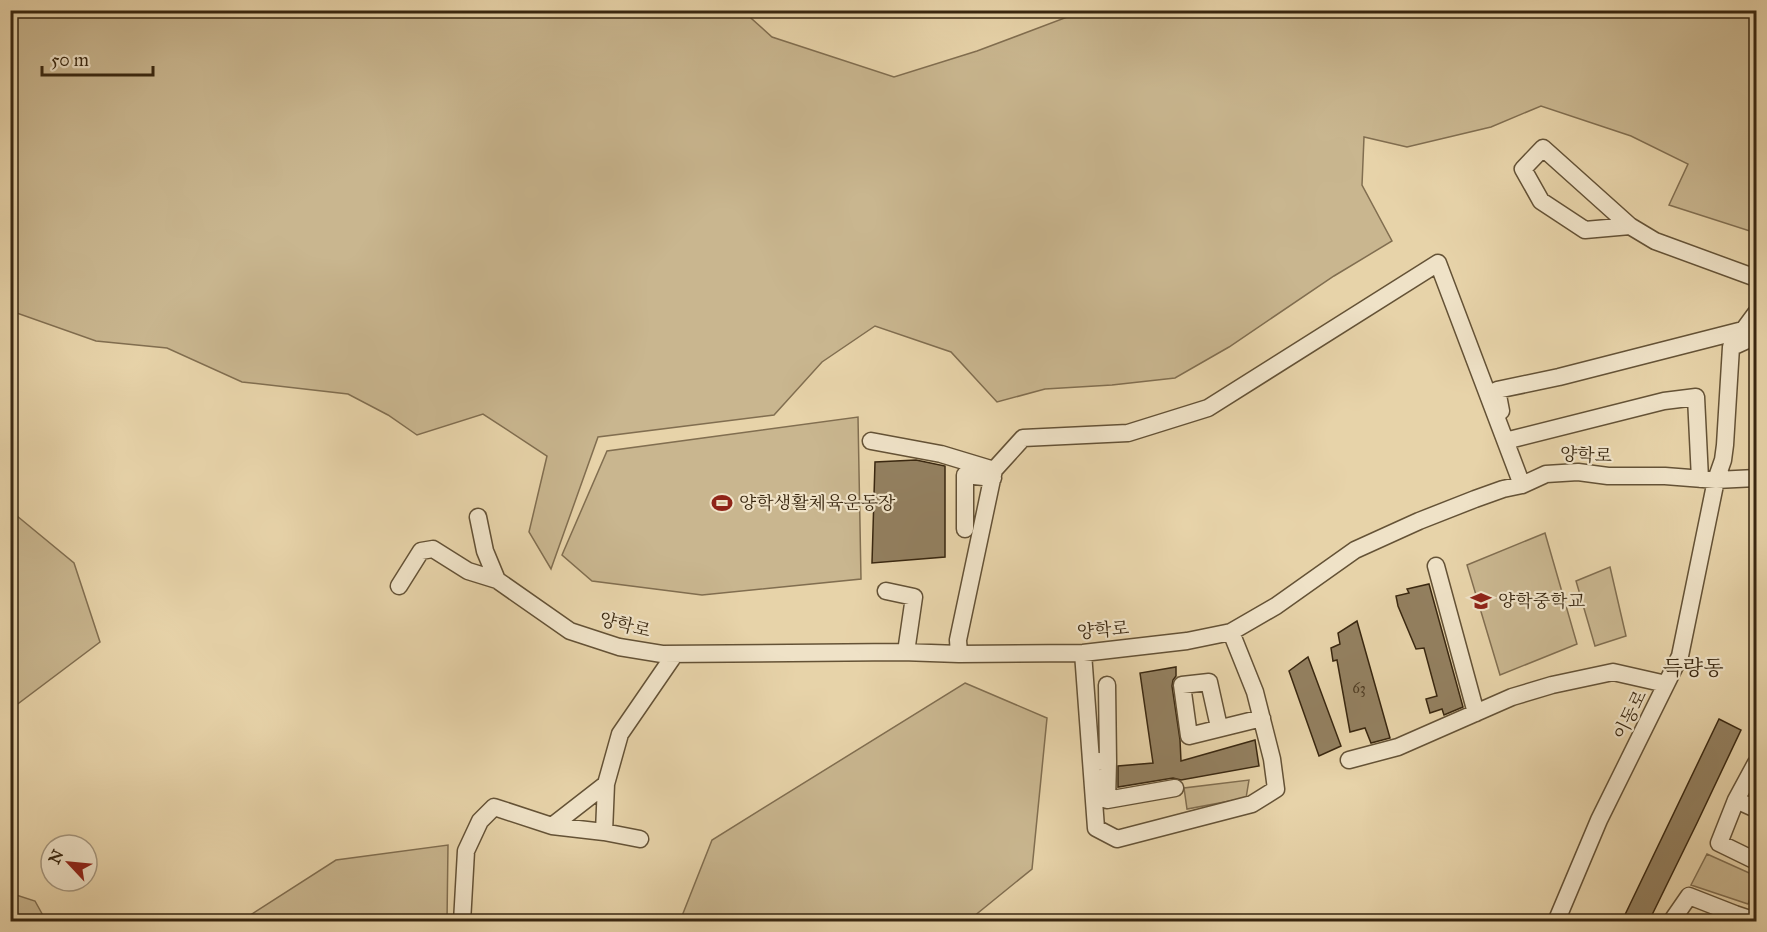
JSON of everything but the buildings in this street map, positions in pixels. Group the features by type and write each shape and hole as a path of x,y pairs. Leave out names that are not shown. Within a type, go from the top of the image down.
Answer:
{"street":[{"path":"1630,226 1585,230 1542,201 1523,169 1544,148 1630,226 1655,242 1756,278"},
{"path":"959,654 958,640 993,474 1023,438 1128,433 1208,408 1438,263 1527,483"},
{"path":"1708,480 1723,460 1731,347 1750,333 1756,313"},
{"path":"1527,483 1501,410 1497,390 1750,333"},
{"path":"1513,439 1664,401 1696,398 1708,480"},
{"path":"871,441 941,454 993,474"},
{"name":"양학로","path":"497,580 570,631 619,646 662,654 1083,653 1186,641 1231,632 1276,606 1355,550 1419,520 1503,489 1527,483 1546,474 1578,472 1608,476 1665,476 1708,480 1756,478"},
{"path":"965,529 965,476 993,474"},
{"name":"이동로","path":"1556,921 1599,820 1680,656 1708,480"},
{"path":"478,517 485,551 497,580"},
{"path":"399,586 421,550 433,549 468,571 497,580"},
{"path":"1436,566 1476,713"},
{"path":"886,591 914,597 906,652"},
{"path":"1107,685 1095,828 1117,839 1252,804 1276,789 1272,759 1255,692 1231,632"},
{"path":"1083,653 1107,800 1175,788"},
{"path":"604,832 606,784 620,734 675,654"},
{"path":"1349,760 1398,747 1512,697 1552,685 1613,672 1666,684"},
{"path":"1219,728 1262,718"},
{"path":"1756,763 1736,800 1719,843 1756,861"},
{"path":"552,826 606,784"},
{"path":"1736,800 1756,809"},
{"path":"462,921 466,851 480,820 494,807 552,826 640,839"},
{"path":"1671,921 1689,896 1733,918 1756,921"}],"shaded area":[{"path":"11,10 743,11 772,37 894,77 977,51 1079,11 1756,11 1756,233 1669,205 1688,164 1631,136 1541,106 1491,127 1407,147 1364,137 1362,185 1392,241 1334,276 1229,347 1175,378 1045,389 997,402 951,352 875,326 822,362 774,415 598,437 551,569 529,532 547,456 483,414 417,435 388,415 348,394 242,382 167,348 96,341 11,311"},
{"name":"양학생활체육운동장","path":"858,417 861,579 702,595 592,581 562,555 607,451"},
{"path":"11,511 74,563 100,642 11,709"},
{"path":"1545,533 1577,644 1500,675 1467,565"},
{"path":"1610,567 1626,636 1595,646 1576,581"},
{"path":"965,683 1047,718 1032,869 968,921 680,921 712,840"},
{"path":"1249,780 1246,798 1187,809 1184,788"},
{"path":"448,845 447,921 241,921 336,860"},
{"path":"1707,854 1756,876 1756,884 1748,904 1691,885"},
{"path":"10,893 35,901 46,921 11,921"}],"place":[{"name":"양학생활체육운동장","path":"722,503"},
{"name":"양학중학교","path":"1481,601"}],"district":[{"name":"득량동","path":"1693,668"}]}
